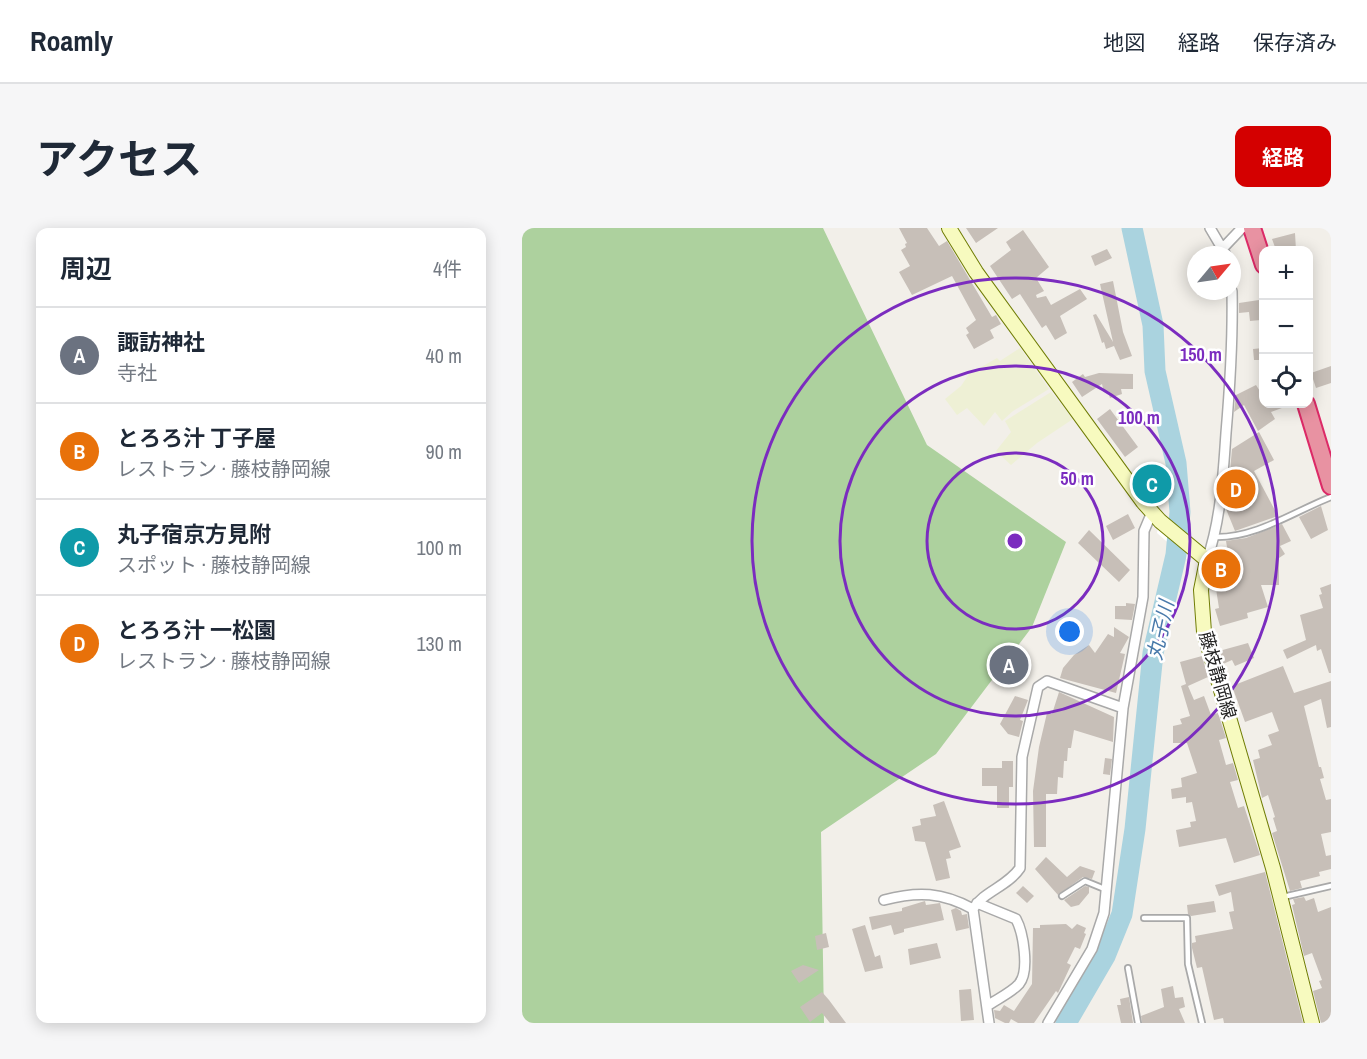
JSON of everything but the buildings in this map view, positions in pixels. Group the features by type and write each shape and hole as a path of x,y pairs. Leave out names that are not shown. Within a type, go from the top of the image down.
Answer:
{"highway":[{"path":"1252,228 1259,252"},
{"path":"1307,408 1331,486"}],"main road":[{"path":"949,228 976,272 1156,517 1207,560"},
{"name":"藤枝静岡線","path":"1207,560 1201,590 1204,632 1280,897 1312,1023"}],"street":[{"path":"1210,228 1221,246"},
{"path":"1228,246 1242,228"},
{"path":"1207,560 1215,537 1222,494 1232,357 1232,300"},
{"path":"1048,1023 1092,949 1104,913 1123,708 1143,597 1144,531 1156,517"},
{"path":"975,906 1012,880 1020,868 1022,757 1038,687 1047,681 1123,708"},
{"path":"884,900 907,894 933,893 1016,919 1023,934 1023,976 1019,984 987,1006"},
{"path":"975,906 989,1023"}],"lane":[{"path":"1215,537 1249,534 1331,497"},
{"path":"1062,896 1085,881 1107,890"},
{"path":"1280,897 1331,886"},
{"path":"1144,918 1187,918 1188,964 1202,1023"},
{"path":"1128,968 1138,1023"}],"green space":[{"path":"522,228 823,228 927,445 1066,542 1032,627 936,754 821,832 824,1023 522,1023"},
{"path":"1020,348 1049,389 1013,411 1002,421 995,412 984,426 967,408 957,415 945,399 961,386 969,374 997,358 1000,361"},
{"path":"1051,392 1073,419 1037,443 1011,465 996,451 1011,432 1005,421"}],"pier":[{"path":"1161,513 1195,541 1190,562 1157,533"}],"waterway":[{"name":"丸子川","path":"1066,1023 1105,956 1122,914 1135,829 1153,653 1176,555 1180,512 1176,463 1155,371 1153,325 1132,228"}],"place":[{"name":"丸子宿京方見附","path":"1152,484"},
{"name":"とろろ汁 一松園","path":"1236,489"},
{"name":"とろろ汁 丁子屋","path":"1221,569"},
{"name":"諏訪神社","path":"1009,665"}]}
